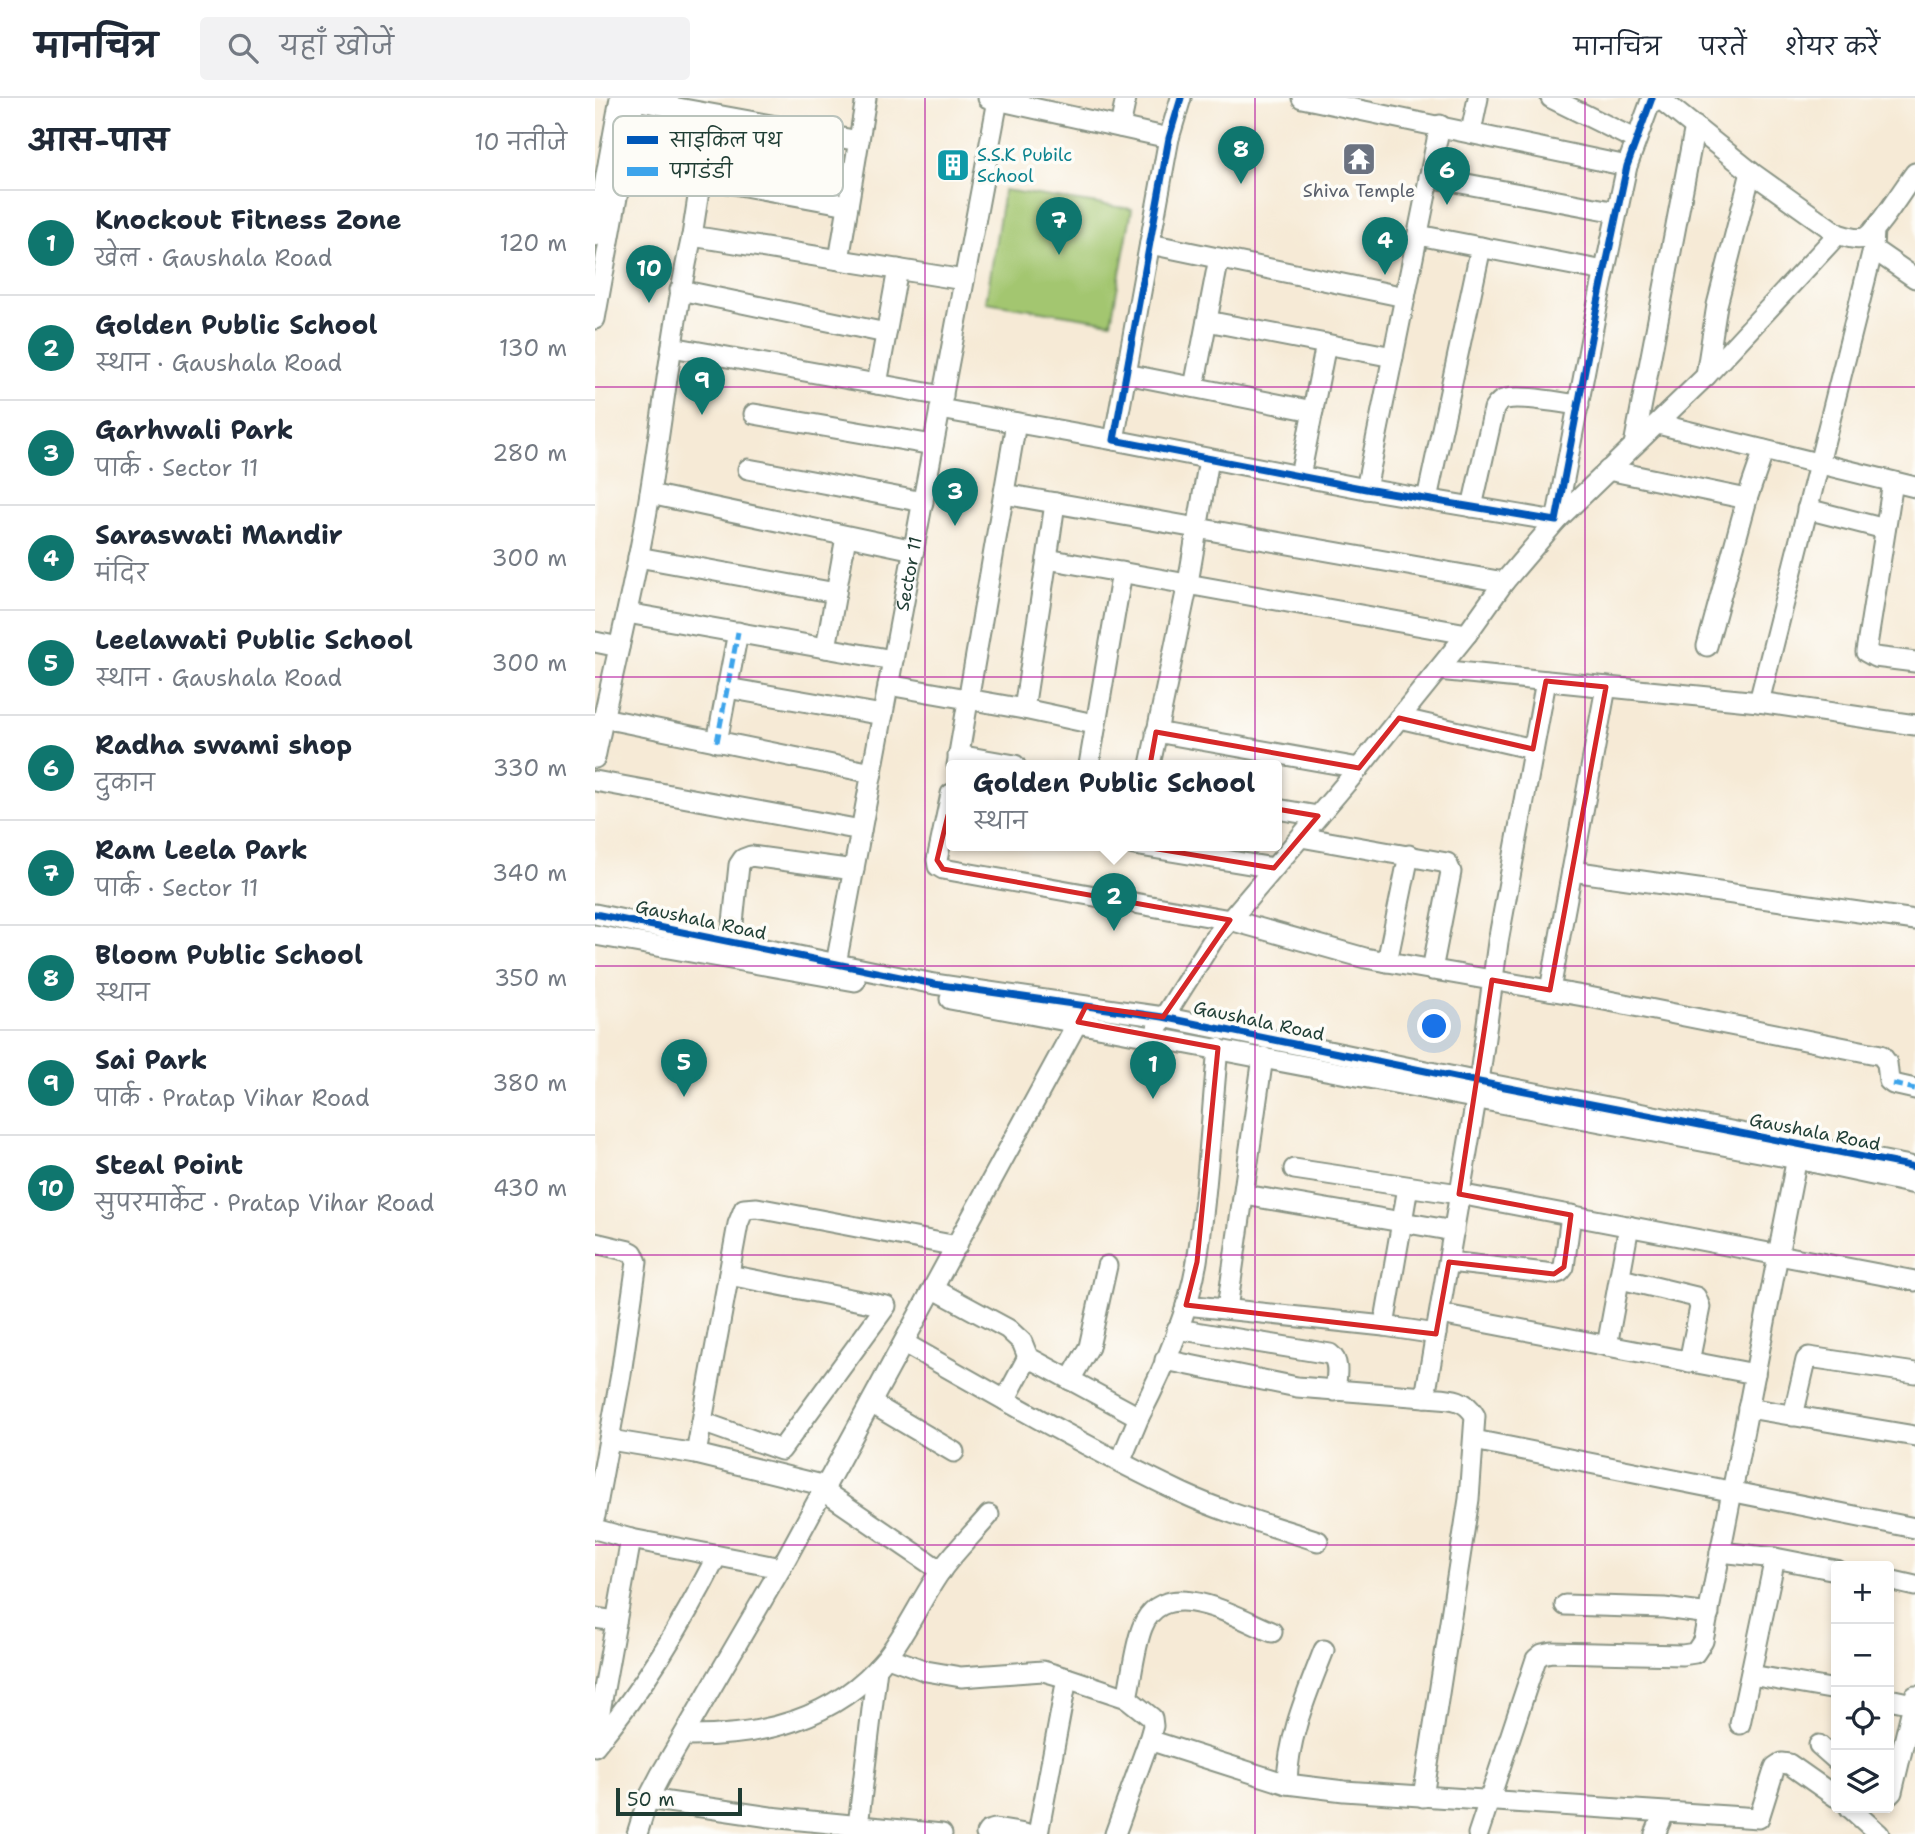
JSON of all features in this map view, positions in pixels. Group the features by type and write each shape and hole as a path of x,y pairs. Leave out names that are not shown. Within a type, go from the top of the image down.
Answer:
{"street":[{"path":"839,260 866,98"},
{"path":"1120,127 1126,98"},
{"path":"1114,440 1169,138 1181,98"},
{"path":"1302,98 1326,100 1626,166"},
{"path":"1471,132 1478,98"},
{"path":"1551,98 1636,140"},
{"path":"1556,521 1626,166 1652,98"},
{"path":"1659,98 1751,172 1839,234 1852,239 1865,237 1874,229 1915,173"},
{"path":"617,116 630,99 723,116"},
{"path":"1005,100 1067,107 1120,127 1169,138"},
{"name":"Sector 11","path":"836,964 964,280 1005,100"},
{"path":"1366,489 1440,125"},
{"path":"1634,446 1695,126"},
{"path":"604,132 613,149"},
{"path":"843,138 859,141"},
{"path":"1706,376 1717,305 1751,172"},
{"path":"1429,177 1617,212"},
{"path":"595,236 613,186"},
{"path":"595,319 616,196"},
{"path":"595,758 650,494 680,290 698,196"},
{"path":"799,196 848,205"},
{"path":"1759,702 1873,249 1874,229"},
{"path":"1152,1036 1213,940 1359,768 1467,634 1504,582 1556,521 1706,376 1839,234"},
{"path":"1418,235 1604,271"},
{"path":"692,236 964,280"},
{"path":"1150,244 1405,297"},
{"path":"1427,499 1481,247"},
{"path":"1873,249 1915,278"},
{"path":"1193,387 1219,258"},
{"path":"877,384 898,269"},
{"path":"680,290 885,333"},
{"path":"1207,321 1393,357"},
{"path":"1300,476 1326,344"},
{"path":"672,347 877,384 1016,423 1366,489 1556,521"},
{"path":"1126,374 1313,411"},
{"path":"1472,507 1498,402 1504,398 1516,398 1579,405"},
{"path":"754,414 933,446"},
{"path":"957,760 1016,423"},
{"path":"1658,424 1915,487"},
{"path":"1707,646 1747,499 1764,450"},
{"path":"1151,760 1188,583 1209,458"},
{"path":"748,469 923,502"},
{"path":"1608,470 1747,499"},
{"path":"1893,482 1866,652 1875,657 1915,662"},
{"path":"650,494 914,550"},
{"path":"1004,494 1504,582"},
{"path":"1024,709 1055,503"},
{"path":"1807,509 1885,529"},
{"path":"826,648 846,537"},
{"path":"638,557 836,593"},
{"path":"1047,559 1467,634"},
{"path":"1090,760 1122,572"},
{"path":"627,613 893,660"},
{"path":"716,742 738,632"},
{"path":"595,642 619,647"},
{"path":"1438,670 1759,702 1915,725"},
{"path":"1425,1397 1477,1091 1492,981 1546,681"},
{"path":"888,685 1094,724"},
{"path":"1550,990 1606,687"},
{"path":"727,688 883,715"},
{"path":"603,718 870,773"},
{"path":"1399,718 1533,749"},
{"path":"1156,732 1359,768"},
{"path":"595,781 861,830"},
{"path":"1282,810 1318,816"},
{"path":"946,829 937,860 938,866 943,869 1230,920 1365,958 1550,990 1881,1055 1887,1063 1889,1081 1915,1089"},
{"path":"1301,837 1447,863 1451,872 1432,970"},
{"path":"1171,851 1274,868"},
{"path":"1387,962 1409,855"},
{"path":"731,942 739,866 743,859 751,856 854,870"},
{"path":"1572,871 1915,920"},
{"name":"Gaushala Road","path":"595,914 1082,1014 1152,1036 1263,1057 1477,1091 1798,1152 1915,1167"},
{"name":"Gaushala Road","path":"595,935 1082,1014 1163,1017 1477,1091"},
{"path":"637,1834 648,1798 825,1489 1082,1014"},
{"path":"1121,1461 1186,1305 1196,1262 1218,1048"},
{"path":"1227,1309 1263,1057"},
{"path":"1478,1834 1536,1659 1542,1654 1552,1652 1682,1655 1695,1653 1703,1641 1798,1152"},
{"name":"Gaushala Road","path":"1798,1152 1915,1184"},
{"path":"1294,1169 1459,1194 1915,1281"},
{"path":"1384,1326 1408,1186"},
{"path":"1245,1195 1454,1231"},
{"path":"697,1454 740,1216 747,1207 957,1246"},
{"path":"1449,1262 1554,1274 1560,1272 1564,1267 1571,1216"},
{"path":"1607,1346 1629,1226"},
{"path":"595,1243 629,1251 637,1262 610,1440 595,1516"},
{"path":"1070,1380 1089,1347 1107,1266"},
{"path":"702,1422 781,1450 886,1306 729,1275"},
{"path":"1621,1279 1696,1297 1700,1307 1689,1362"},
{"path":"934,1289 1008,1329 1022,1342 1028,1357 1139,1417"},
{"path":"1186,1305 1436,1334"},
{"path":"1440,1314 1755,1374"},
{"path":"1177,1329 1330,1354 1337,1364 1335,1391"},
{"path":"904,1343 1049,1425 1183,1493 1240,1516 1318,1541"},
{"path":"1005,1400 1028,1357"},
{"path":"1793,1416 1806,1360 1809,1357 1915,1373"},
{"path":"1165,1360 1252,1379 1335,1391 1459,1400 1469,1406 1475,1416 1469,1499 1423,1797"},
{"path":"871,1403 954,1452"},
{"path":"1748,1408 1915,1436"},
{"path":"610,1440 697,1454 825,1489 941,1571"},
{"path":"1474,1440 1915,1528"},
{"path":"684,1736 744,1734 771,1728 822,1710 853,1692 882,1662 941,1571 989,1515"},
{"path":"595,1529 631,1539 781,1568"},
{"path":"595,1739 598,1701 631,1539"},
{"path":"1720,1552 1775,1558 1831,1569"},
{"path":"595,1746 622,1714 679,1629 717,1556"},
{"path":"1740,1724 1775,1558"},
{"path":"1894,1581 1915,1586"},
{"path":"1127,1698 1142,1628 1151,1612 1167,1602 1184,1600 1202,1604 1272,1632"},
{"path":"1565,1605 1652,1608 1709,1614"},
{"path":"595,1618 615,1621"},
{"path":"1287,1784 1288,1752 1324,1650"},
{"path":"882,1662 961,1677 1043,1671 1127,1698 1147,1712 1152,1718 1153,1726 1115,1834"},
{"path":"858,1831 882,1662"},
{"path":"1751,1675 1831,1689"},
{"path":"1038,1834 1067,1678"},
{"path":"1894,1699 1914,1700 1894,1784"},
{"path":"1149,1741 1287,1784 1343,1791 1664,1813 1757,1826 1775,1767 1781,1763 1789,1763 1831,1793"},
{"path":"1819,1745 1831,1756"},
{"path":"648,1798 858,1831 942,1834"},
{"path":"1655,1834 1664,1813"},
{"path":"1856,1813 1879,1834"},
{"path":"986,1834 995,1829 1025,1834"}],"highlighted area":[{"path":"1546,681 1606,687 1550,990 1492,980 1459,1194 1571,1215 1564,1267 1554,1274 1449,1262 1436,1334 1186,1305 1197,1262 1218,1048 1078,1022 1086,1006 1163,1017 1230,920 943,869 937,860 948,815 1274,868 1318,816 1146,787 1156,732 1359,768 1399,718 1533,749"}],"green space":[{"path":"1004,190 1132,209 1111,322 986,302"}],"marked path":[{"path":"717,742 738,632"},
{"path":"1893,1084 1915,1089"}],"cycle path":[{"path":"1181,98 1169,138 1114,440 1366,489 1556,521 1627,166 1652,98"},
{"path":"595,914 934,984 1163,1017 1915,1167"}],"place":[{"name":"Shiva Temple","path":"1359,159"},
{"name":"S.S.K Pubilc School","path":"953,165"},
{"name":"Bloom Public School","path":"1241,184"},
{"name":"Radha swami shop","path":"1447,205"},
{"name":"Ram Leela Park","path":"1059,255"},
{"name":"Saraswati Mandir","path":"1385,275"},
{"name":"Steal Point","path":"649,303"},
{"name":"Sai Park","path":"702,415"},
{"name":"Garhwali Park","path":"955,526"},
{"name":"Golden Public School","path":"1114,931"},
{"name":"Leelawati Public School","path":"684,1097"},
{"name":"Knockout Fitness Zone","path":"1153,1099"}]}
